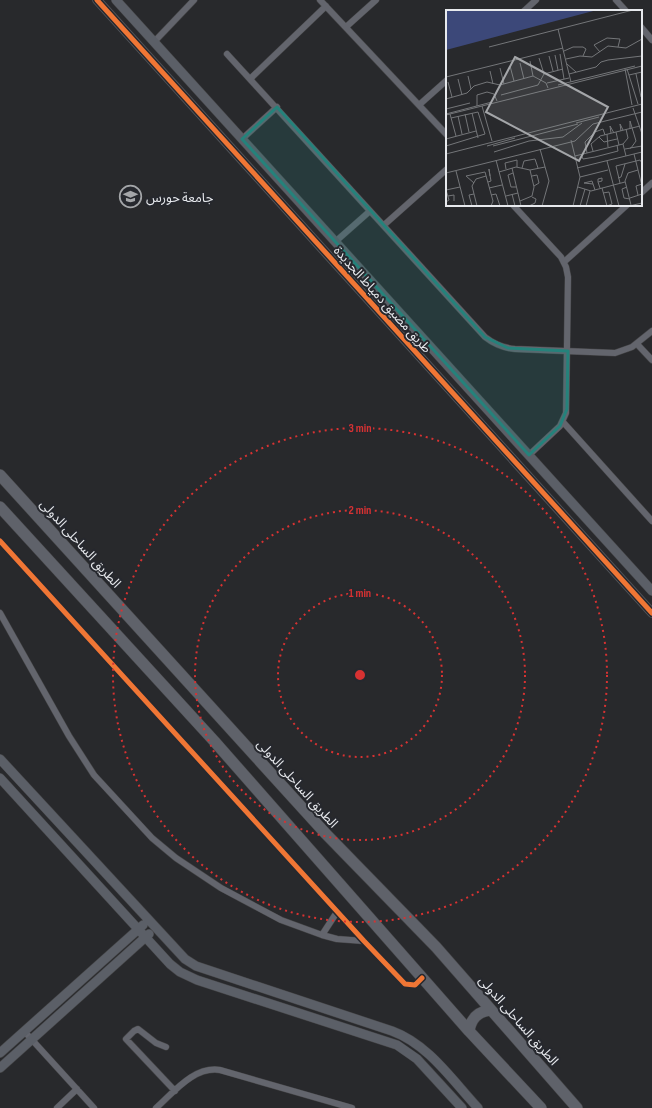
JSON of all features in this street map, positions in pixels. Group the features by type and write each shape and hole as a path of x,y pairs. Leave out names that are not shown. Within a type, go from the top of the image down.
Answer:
{"highway":[{"name":"الطريق الساحلى الدولى","path":"0,475 326,834 436,947 577,1108"},
{"path":"0,507 220,748 469,1031 541,1108"},
{"path":"469,1031 475,1016 479,1013 490,1010"}],"street":[{"name":"طريق مضيق دمياط الجديدة","path":"116,0 652,591"},
{"path":"154,42 194,0"},
{"path":"320,0 446,134"},
{"path":"346,27 376,0"},
{"path":"525,10 536,0"},
{"path":"616,0 625,10"},
{"name":"طريق مضيق دمياط الجديدة","path":"102,2 652,613"},
{"path":"250,79 326,6"},
{"path":"642,28 652,40"},
{"path":"227,54 491,341 502,346 515,349 615,353 637,344 652,331"},
{"path":"419,105 446,81"},
{"path":"242,138 277,107"},
{"path":"384,225 446,170"},
{"path":"642,192 652,183"},
{"path":"514,206 564,262 568,277 567,409 563,422 529,455"},
{"path":"564,262 626,206"},
{"path":"335,242 370,211"},
{"path":"637,344 652,360"},
{"path":"477,419 487,408"},
{"path":"563,422 652,521"},
{"path":"0,540 337,912 405,984 415,985 422,978"},
{"path":"0,613 69,736 94,775 152,838 176,858 220,888 281,920 322,935 338,939 364,941"},
{"path":"0,759 179,954 196,966 409,1038 423,1048 478,1108"},
{"path":"0,778 175,968 191,978 390,1042 404,1049 417,1059 462,1108"},
{"path":"322,935 337,912"},
{"path":"0,1053 149,920"},
{"path":"0,1068 156,928"},
{"path":"166,1047 156,1043 138,1030 134,1031 126,1039 175,1091"},
{"path":"24,1031 94,1108"},
{"path":"156,1108 195,1074 206,1070 216,1069 352,1108"},
{"path":"57,1108 77,1089"}],"highlighted area":[{"path":"277,107 485,337 508,348 568,351 567,409 560,426 529,455 242,139"}],"cycle path":[{"path":"97,0 652,613"},
{"path":"0,541 364,941 405,984 415,985 422,978"}],"place":[{"name":"جامعة حورس","path":"131,197"}]}
